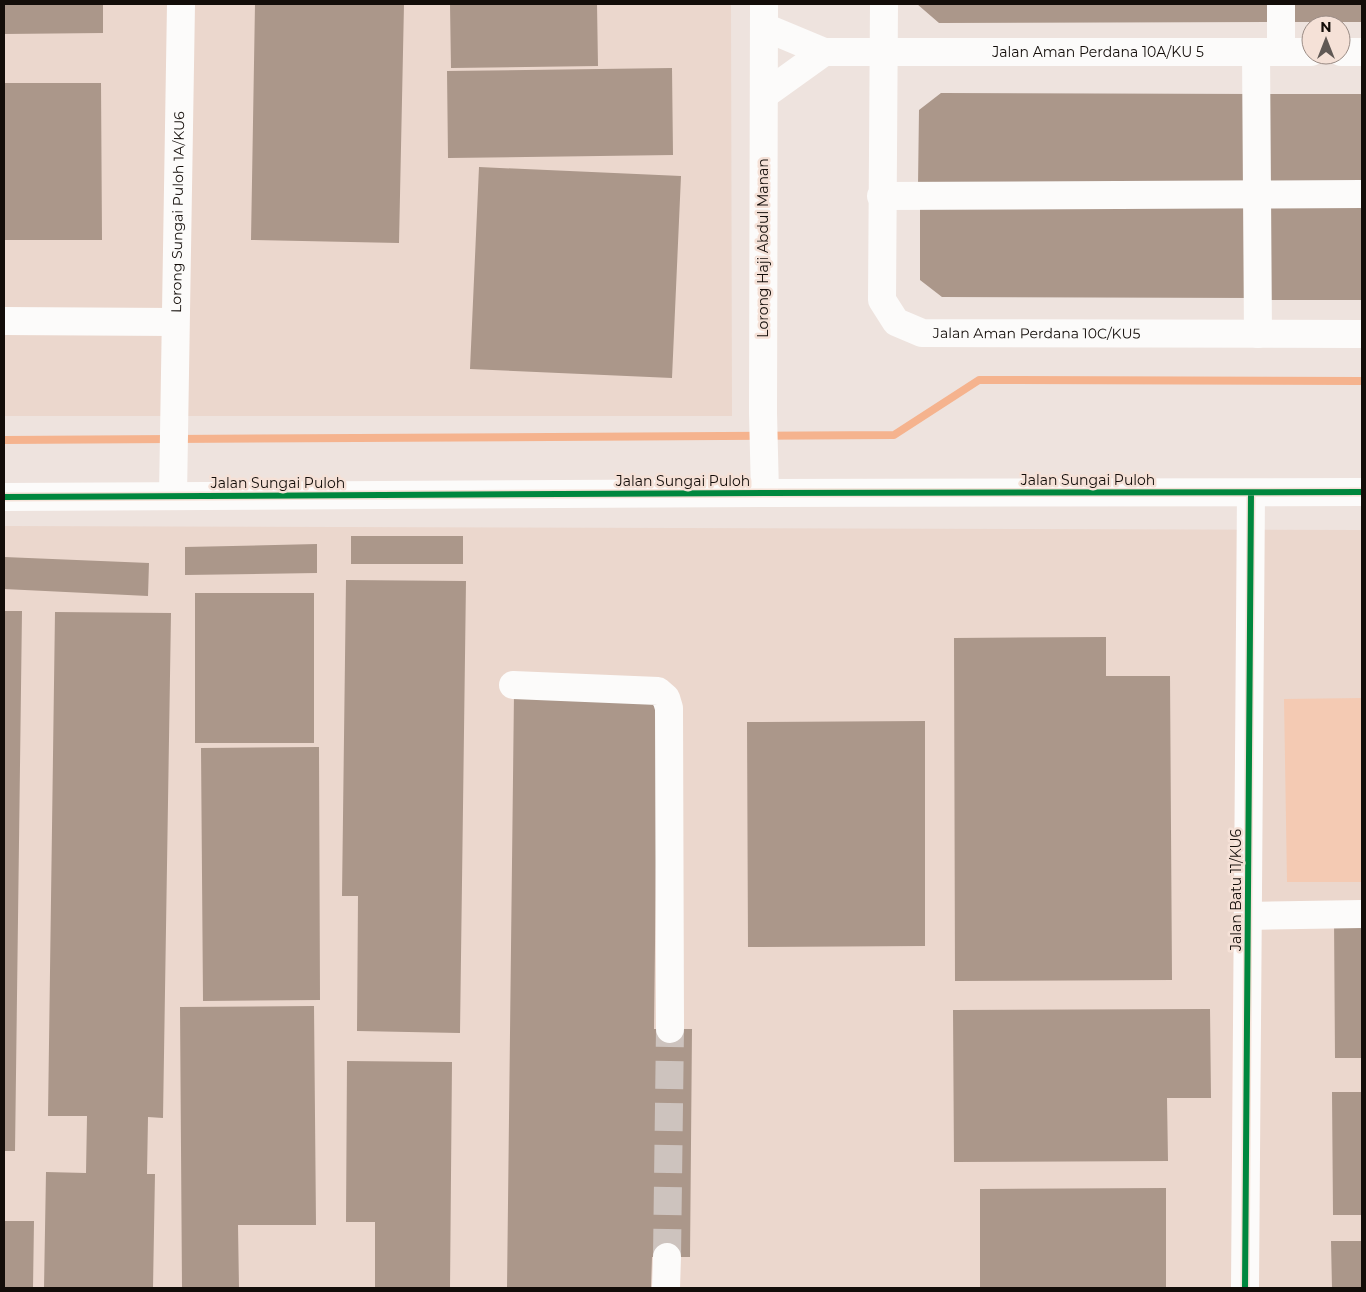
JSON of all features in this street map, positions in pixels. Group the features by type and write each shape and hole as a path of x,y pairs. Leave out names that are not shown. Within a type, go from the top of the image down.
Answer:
{"street":[{"name":"Lorong Sungai Puloh 1A/KU6","path":"173,496 174,322 181,4"},
{"name":"Jalan Aman Perdana 10C/KU5","path":"884,4 882,300 896,322 922,333 1362,334"},
{"path":"1258,334 1257,194 1269,52 1281,4"},
{"path":"764,15 824,52 764,95"},
{"name":"Lorong Haji Abdul Manan","path":"764,15 764,480"},
{"name":"Jalan Aman Perdana 10A/KU 5","path":"824,52 1301,52"},
{"path":"882,196 1362,194"},
{"path":"4,321 174,322"},
{"name":"Jalan Sungai Puloh","path":"4,497 173,496 764,480 1251,493 1362,492"},
{"name":"Jalan Batu 11/KU6","path":"1245,1288 1251,493"},
{"path":"513,686 658,692 666,698 669,708 670,1029"},
{"path":"1248,916 1362,914"},
{"path":"666,1288 667,1257"}],"shaded area":[{"path":"4,4 731,4 732,416 4,416"},
{"path":"4,526 1362,530 1362,1288 4,1288"},
{"path":"1362,698 1362,882 1287,882 1284,699"}],"building":[{"path":"4,4 103,4 103,33 4,34"},
{"path":"255,4 404,4 399,243 251,240"},
{"path":"450,4 597,4 598,66 451,68"},
{"path":"917,4 1267,4 1268,22 939,23"},
{"path":"1292,4 1362,4 1362,22 1351,22 1351,15 1301,15 1301,22 1292,22"},
{"path":"672,68 673,155 448,158 447,71"},
{"path":"4,83 101,83 102,240 4,240"},
{"path":"941,93 1253,94 1253,186 918,185 919,110"},
{"path":"1265,94 1362,94 1362,186 1265,185"},
{"path":"479,167 681,176 672,378 470,369"},
{"path":"920,205 1255,206 1254,298 942,297 920,280"},
{"path":"1267,208 1362,208 1362,300 1266,300"},
{"path":"351,536 463,536 463,564 351,564"},
{"path":"317,544 317,573 185,575 185,547"},
{"path":"4,557 149,563 148,596 4,589"},
{"path":"346,580 466,581 460,1033 357,1031 358,896 342,896"},
{"path":"195,593 314,593 314,743 195,743"},
{"path":"4,611 22,611 15,1151 4,1151"},
{"path":"55,612 171,613 163,1118 148,1117 147,1174 155,1174 153,1288 44,1288 46,1172 86,1173 87,1116 48,1116"},
{"path":"1106,637 1106,676 1170,676 1172,980 955,981 954,638"},
{"path":"514,693 658,694 654,1029 692,1029 690,1257 652,1257 651,1288 507,1288"},
{"path":"925,721 925,946 748,947 747,722"},
{"path":"319,747 320,1000 203,1001 201,748"},
{"path":"1334,917 1362,917 1362,1058 1335,1058"},
{"path":"314,1006 316,1225 238,1225 239,1288 182,1288 180,1007"},
{"path":"1210,1009 1211,1098 1167,1098 1168,1161 954,1162 953,1010"},
{"path":"347,1061 452,1062 450,1288 375,1288 375,1222 346,1222"},
{"path":"1332,1092 1362,1092 1362,1215 1333,1215"},
{"path":"1166,1188 1166,1288 980,1288 980,1189"},
{"path":"4,1221 34,1221 33,1288 4,1288"},
{"path":"1331,1241 1362,1241 1362,1288 1332,1288"}],"waterway":[{"path":"4,440 894,435 979,380 1362,381"}],"tunnel":[{"path":"667,1257 670,1029"}],"cycle path":[{"path":"4,497 1362,492"},
{"path":"1245,1288 1251,493"}]}
